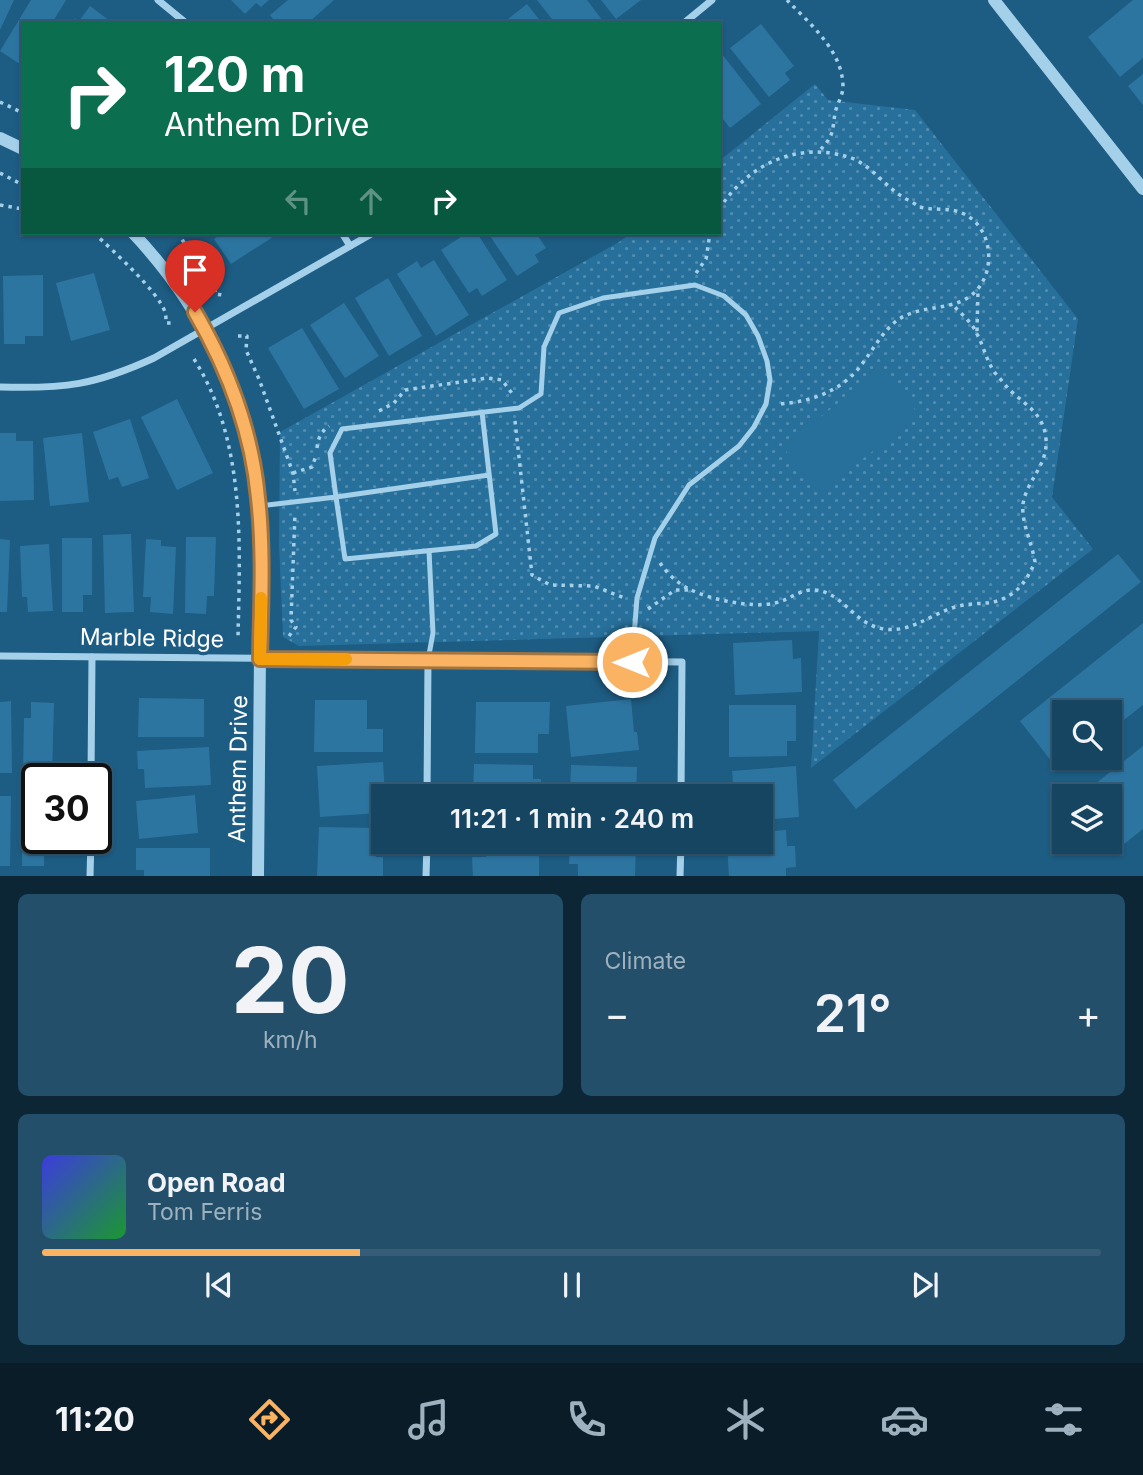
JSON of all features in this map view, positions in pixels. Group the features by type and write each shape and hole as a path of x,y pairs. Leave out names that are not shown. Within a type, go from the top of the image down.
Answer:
{"street":[{"path":"158,0 184,21"},
{"path":"686,21 712,0"},
{"path":"994,0 1143,189"},
{"path":"0,138 21,148"},
{"name":"Anthem Drive","path":"135,235 169,274 205,329 230,382 253,466 259,506 261,552 258,876"},
{"path":"343,235 350,246"},
{"path":"0,387 59,387 118,375 154,358 369,235"},
{"name":"Marble Ridge","path":"0,656 682,662 681,784"},
{"path":"91,763 92,657"},
{"path":"427,784 428,660"},
{"path":"90,876 91,854"},
{"path":"426,854 426,876"},
{"path":"680,876 681,854"}],"lane":[{"path":"482,412 496,534 476,546 345,559 330,453 342,429 482,412 519,408 541,394 544,347 559,313 603,298 695,285 724,296 746,315 758,336 767,361 770,380 766,404 754,427 739,446 689,485 656,538 637,598 632,662"},
{"path":"259,506 489,475"},
{"path":"428,660 433,633 429,551"}],"path":[{"path":"787,0 826,41 838,62 843,88 835,113 835,130 818,152"},
{"path":"0,103 21,112"},
{"path":"721,206 739,183 768,163 792,155 818,152 847,156 860,162 898,195 921,207 963,213 972,219 985,237 988,247 988,269 978,288 962,302 923,309 896,321 848,379 825,395 796,403 766,404"},
{"path":"0,173 21,184"},
{"path":"0,205 21,209"},
{"path":"96,235 134,271 160,303 166,312 166,323 174,323"},
{"path":"179,235 208,274 214,290 220,291 219,300"},
{"path":"687,286 706,259 710,235"},
{"path":"977,333 978,288"},
{"path":"652,548 669,573 680,584 692,590 732,603 754,606 777,603 806,590 819,590 833,594 872,625 899,629 922,623 958,606 996,604 1013,594 1024,584 1035,562 1023,508 1026,491 1045,460 1043,423 1037,413 1011,391 987,361 977,333 953,305"},
{"path":"238,336 247,336 246,350 294,478 290,620 296,627 289,636"},
{"path":"194,359 225,425 240,544 238,637"},
{"path":"635,620 665,594 675,590 692,590"}],"shaded area":[{"path":"815,84 828,100 915,110 1078,319 1052,497 1093,549 811,768 819,631 299,646 283,637 279,545 280,432 628,235 721,235 721,159"},
{"path":"882,368 919,415 819,493 783,447"}],"building":[{"path":"0,0 14,0 0,30"},
{"path":"31,0 66,0 53,21 21,21 21,65 0,51"},
{"path":"231,0 269,0 261,7 256,3 245,14"},
{"path":"288,0 334,0 310,21 274,21 270,15"},
{"path":"537,0 587,0 603,21 553,21"},
{"path":"601,0 641,0 616,19"},
{"path":"1133,0 1143,0 1143,58 1120,77 1088,37"},
{"path":"527,4 540,21 506,21"},
{"path":"90,6 110,21 79,21"},
{"path":"761,24 794,66 785,73 790,80 769,97 730,48"},
{"path":"721,55 761,104 730,128 721,117"},
{"path":"1143,74 1143,105 1128,86"},
{"path":"220,235 276,235 231,264 214,239"},
{"path":"464,235 478,235 507,280 482,296 477,288 469,293 441,250"},
{"path":"489,235 537,235 546,248 535,255 539,262 517,276"},
{"path":"434,260 469,315 436,336 397,274 417,261 421,268"},
{"path":"94,273 110,330 71,341 56,283"},
{"path":"43,275 43,336 25,336 25,344 4,344 3,276"},
{"path":"388,278 422,336 389,356 355,298"},
{"path":"344,303 379,356 345,378 310,325"},
{"path":"302,328 339,389 304,409 268,348"},
{"path":"177,399 213,473 177,490 141,417"},
{"path":"130,419 149,478 122,487 118,477 109,480 93,432"},
{"path":"0,433 16,433 16,441 33,441 34,500 0,501"},
{"path":"82,433 89,502 50,506 43,438"},
{"path":"131,534 134,612 105,613 103,535"},
{"path":"186,537 216,537 214,596 207,596 206,614 185,613"},
{"path":"62,538 92,538 92,595 83,595 83,612 62,612"},
{"path":"0,539 10,540 7,612 0,612"},
{"path":"146,539 161,540 161,546 176,547 173,614 150,612 151,597 143,597"},
{"path":"49,544 53,611 28,612 27,597 22,597 20,546"},
{"path":"1118,554 1141,582 856,809 833,780"},
{"path":"1143,623 1143,705 1122,722 1122,700 1052,700 1052,762 1020,721"},
{"path":"792,640 793,659 801,658 802,692 735,695 733,643"},
{"path":"139,698 204,699 204,737 138,737"},
{"path":"631,699 634,732 637,732 639,750 571,757 566,706"},
{"path":"315,700 367,700 367,729 383,729 383,752 314,752"},
{"path":"11,701 12,773 0,773 0,702"},
{"path":"31,702 54,703 52,763 23,763 24,718 31,718"},
{"path":"476,702 550,702 549,734 538,734 538,753 475,753"},
{"path":"729,705 796,705 796,741 787,741 787,756 729,757"},
{"path":"1143,746 1143,829 1122,846 1122,784 1095,784 1113,770 1122,770 1122,763"},
{"path":"209,747 211,785 145,788 144,769 138,769 137,751"},
{"path":"383,762 384,784 371,784 371,814 320,817 317,766"},
{"path":"474,764 533,765 533,779 541,779 541,784 473,784"},
{"path":"571,765 637,767 636,784 570,784"},
{"path":"796,766 799,817 773,819 773,784 733,784 732,771"},
{"path":"195,795 198,833 139,839 136,801"},
{"path":"0,796 11,796 10,866 0,866"},
{"path":"319,827 371,828 371,854 383,857 383,876 317,876"},
{"path":"786,830 787,846 795,846 796,867 786,868 786,876 729,876 728,854 773,854 773,831"},
{"path":"136,848 210,848 210,876 144,876 144,870 136,870"},
{"path":"22,854 44,854 44,866 22,866"},
{"path":"486,854 539,854 539,876 473,876 472,857 486,857"},
{"path":"569,854 636,854 635,876 578,876 578,864 569,864"}],"slow traffic":[{"path":"261,598 260,659 346,659"}],"route":[{"path":"195,312 230,382 253,466 261,538 260,659 632,662"}]}
